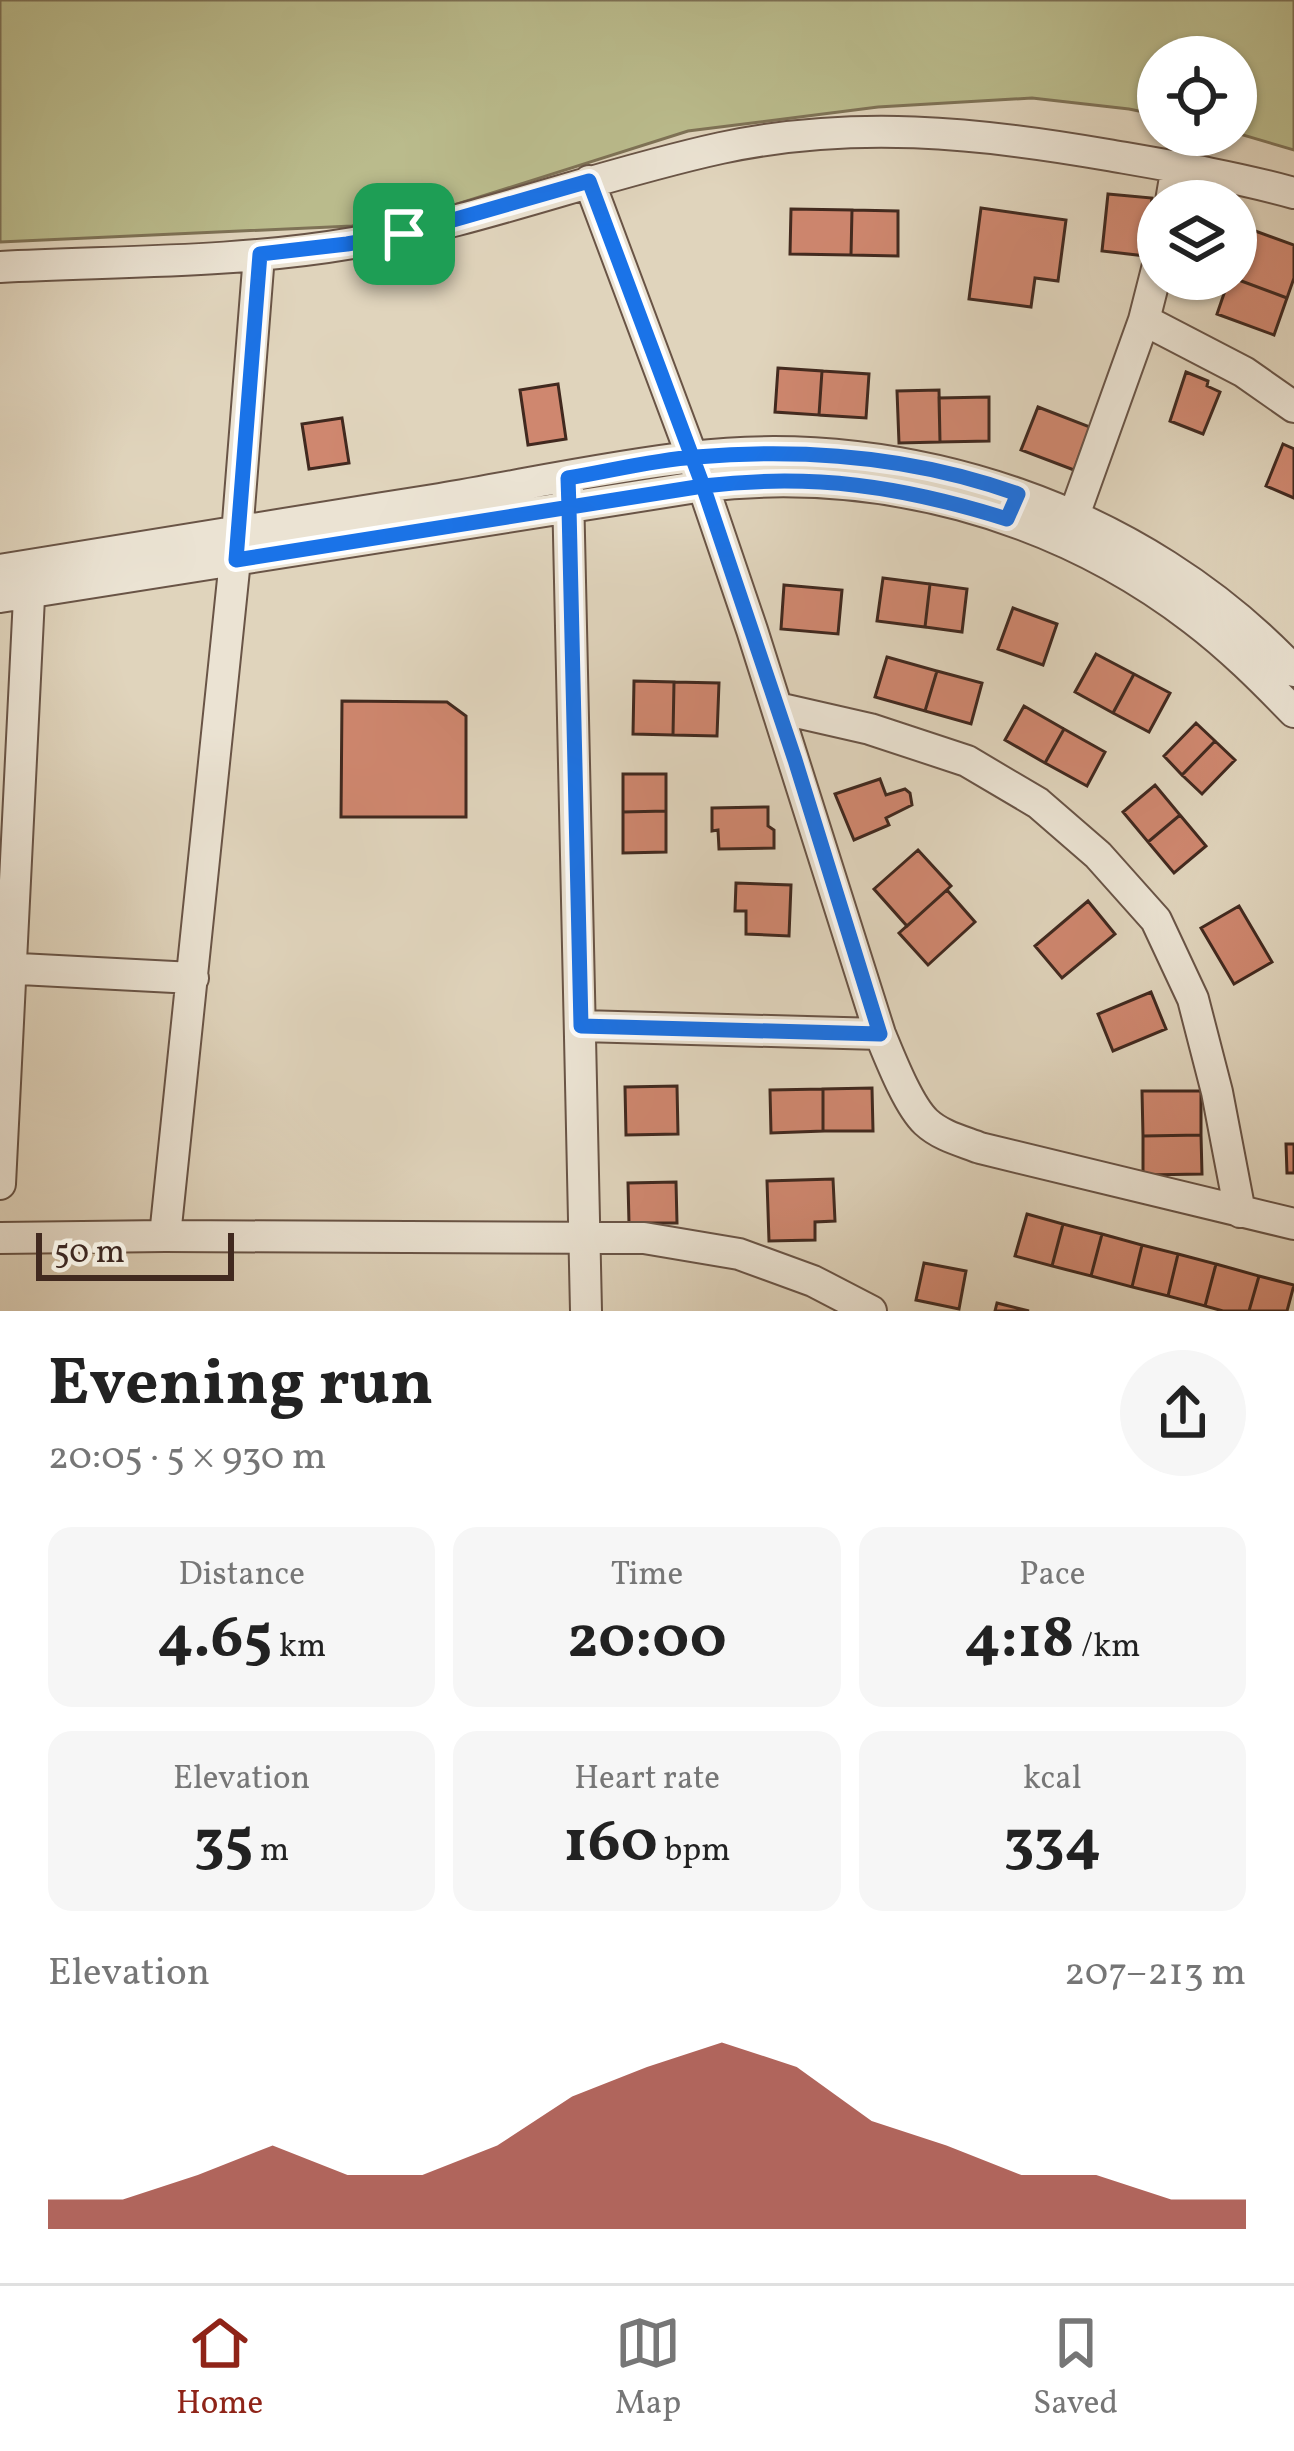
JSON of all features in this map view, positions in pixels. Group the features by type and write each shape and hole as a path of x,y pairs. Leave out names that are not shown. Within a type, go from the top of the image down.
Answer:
{"street":[{"path":"0,267 260,254 347,244 404,234 725,147 848,130 1049,143 1235,177 1294,193"},
{"path":"1175,180 1177,166"},
{"path":"589,181 697,471 778,708 880,1034 923,1120 945,1135 980,1148 1294,1224"},
{"path":"165,1236 237,546 260,254"},
{"path":"1070,529 1149,300"},
{"path":"1144,320 1226,361 1294,406"},
{"path":"0,1184 15,582 697,471 757,480 818,481 864,472 948,501 1012,506 1070,529 1210,596 1294,671"},
{"path":"568,493 586,1311"},
{"path":"1070,529 1192,618 1250,666 1294,712"},
{"path":"778,708 870,729 967,761 1038,803 1098,855 1156,920 1193,999 1240,1212"},
{"path":"6,969 193,978"},
{"path":"581,1026 880,1034"},
{"path":"0,1238 644,1238 739,1255 813,1296 871,1311"}],"green space":[{"path":"0,0 1294,0 1294,150 1257,139 1257,36 1137,36 1137,111 1032,98 878,107 688,131 432,212 352,226 0,242"}],"building":[{"path":"1108,194 1137,197 1137,255 1102,251"},
{"path":"981,208 1066,220 1058,281 1035,278 1031,307 969,299"},
{"path":"791,209 852,210 851,255 790,254"},
{"path":"852,210 898,211 898,256 851,255"},
{"path":"1257,232 1294,245 1294,278 1287,298 1257,287"},
{"path":"1257,287 1287,298 1274,335 1217,314 1222,300 1257,300"},
{"path":"778,368 822,371 819,415 775,412"},
{"path":"822,371 869,374 866,418 819,415"},
{"path":"1186,372 1220,392 1203,434 1170,421"},
{"path":"558,384 566,439 528,445 520,390"},
{"path":"939,390 940,442 899,443 897,391"},
{"path":"989,397 989,441 940,442 939,398"},
{"path":"1038,407 1090,427 1074,470 1021,450"},
{"path":"342,418 349,463 309,469 302,424"},
{"path":"1283,444 1294,449 1294,498 1266,486"},
{"path":"883,578 930,584 925,627 877,621"},
{"path":"930,584 967,589 962,632 925,627"},
{"path":"784,585 842,590 838,634 781,629"},
{"path":"1013,608 1057,624 1043,665 998,649"},
{"path":"1096,654 1134,674 1113,713 1075,692"},
{"path":"887,657 937,671 925,711 875,697"},
{"path":"937,671 982,683 971,724 925,711"},
{"path":"1134,674 1170,693 1149,732 1113,713"},
{"path":"634,681 674,682 673,735 633,734"},
{"path":"674,682 719,683 717,736 673,735"},
{"path":"342,701 447,702 466,716 466,817 341,817"},
{"path":"1024,706 1064,729 1045,763 1005,740"},
{"path":"1196,723 1215,741 1182,775 1164,756"},
{"path":"1064,729 1105,752 1087,786 1045,763"},
{"path":"1215,741 1235,760 1202,794 1182,775"},
{"path":"623,774 666,774 666,811 623,812"},
{"path":"880,779 886,795 905,789 912,805 886,818 889,825 854,840 835,794"},
{"path":"1155,785 1180,815 1148,842 1123,812"},
{"path":"768,807 774,848 719,849 718,830 712,831 712,808"},
{"path":"666,811 666,852 623,853 623,812"},
{"path":"1180,815 1206,846 1174,873 1148,842"},
{"path":"918,850 951,886 907,926 874,889"},
{"path":"736,883 791,885 789,936 746,934 746,911 735,911"},
{"path":"947,890 975,922 928,965 899,933"},
{"path":"1088,901 1115,934 1062,978 1035,946"},
{"path":"1239,906 1272,962 1234,984 1201,928"},
{"path":"1151,992 1166,1029 1113,1051 1098,1014"},
{"path":"677,1086 678,1134 626,1135 625,1087"},
{"path":"872,1088 873,1131 823,1131 823,1089"},
{"path":"823,1089 823,1131 771,1133 770,1090"},
{"path":"1142,1091 1201,1091 1201,1135 1143,1136"},
{"path":"1201,1135 1202,1174 1143,1175 1143,1136"},
{"path":"1286,1144 1294,1144 1294,1173 1287,1173"},
{"path":"833,1179 835,1221 815,1222 815,1240 769,1241 767,1181"},
{"path":"676,1182 677,1223 629,1223 628,1183"},
{"path":"1027,1214 1063,1224 1052,1266 1015,1256"},
{"path":"1063,1224 1102,1234 1091,1276 1052,1266"},
{"path":"1102,1234 1142,1245 1132,1287 1091,1276"},
{"path":"1142,1245 1178,1254 1168,1296 1132,1287"},
{"path":"1178,1254 1216,1264 1205,1306 1168,1296"},
{"path":"924,1263 966,1271 959,1309 916,1300"},
{"path":"1216,1264 1259,1276 1249,1311 1205,1306"},
{"path":"1259,1276 1294,1285 1287,1311 1249,1311"},
{"path":"997,1303 1029,1311 995,1311"}],"route":[{"path":"404,234 260,254 236,560 569,508 703,486 880,1034 581,1026 569,508 568,478 692,457 816,454 887,461 1018,494 1007,519 887,488 757,480 703,486 692,457 640,319 589,181 404,234"}]}
